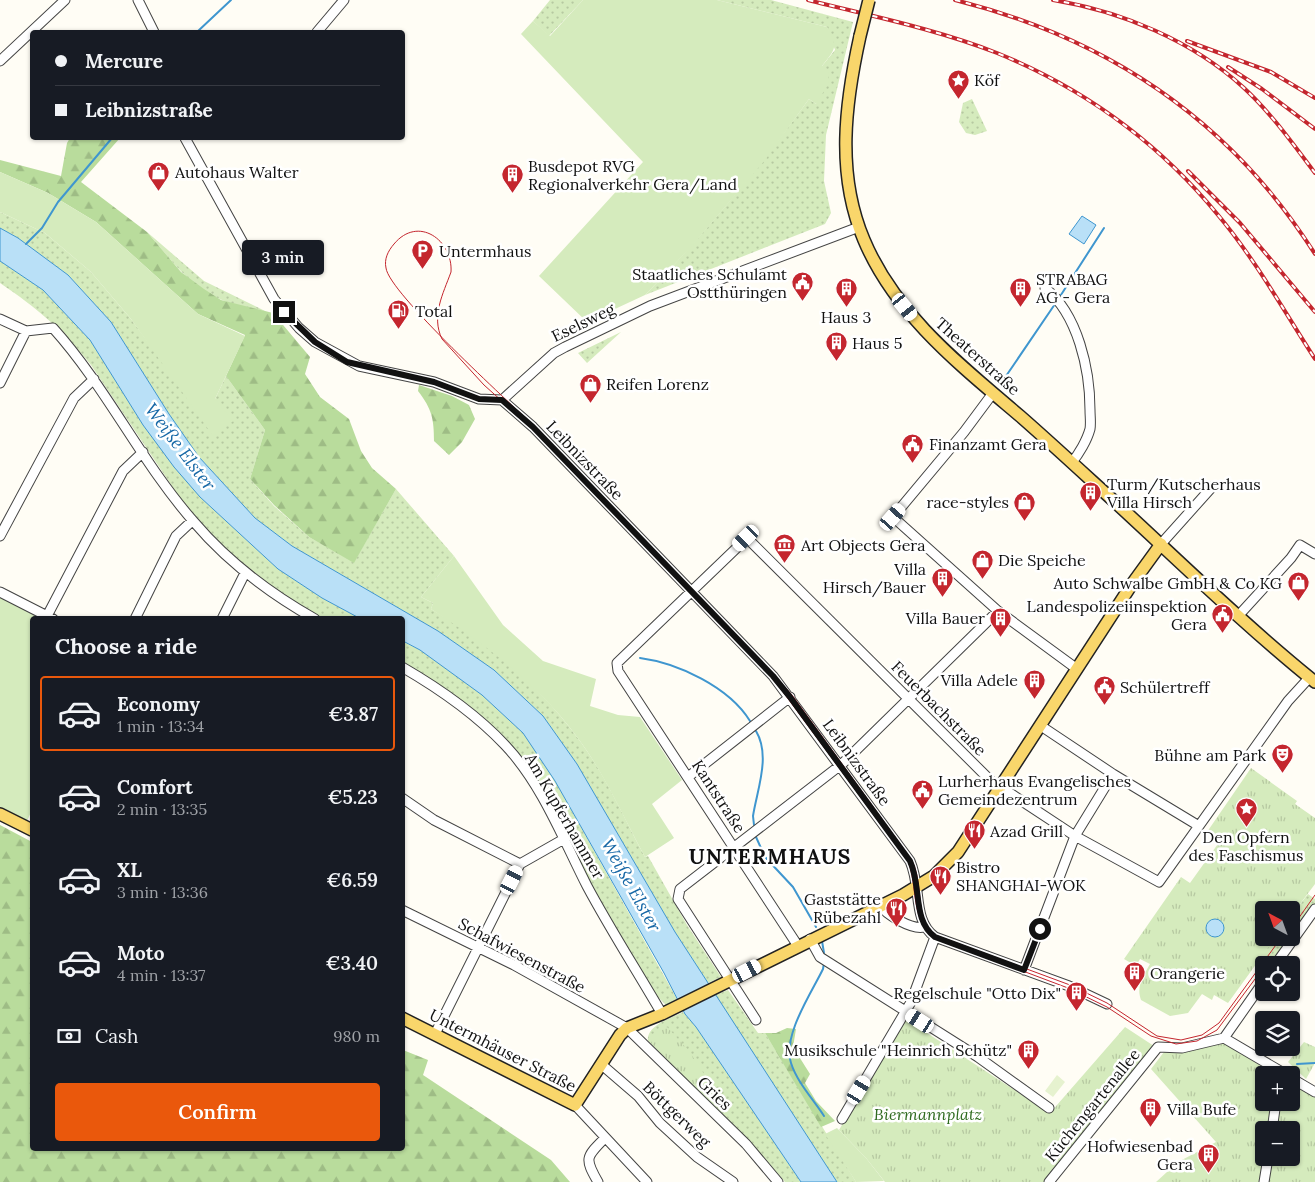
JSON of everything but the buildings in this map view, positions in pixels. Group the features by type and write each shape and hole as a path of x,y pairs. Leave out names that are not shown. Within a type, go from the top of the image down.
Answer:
{"main road":[{"name":"Theaterstraße","path":"868,0 852,73 845,134 849,185 858,227 869,253 894,294 943,349 1072,462 1312,680"},
{"path":"575,1105 620,1035 627,1028 666,1012 918,886 950,862 1002,787 1077,669 1161,544"},
{"path":"0,814 30,829"},
{"name":"Untermhäuser Straße","path":"405,1019 575,1105"}],"street":[{"path":"33,30 65,0"},
{"path":"138,0 153,30"},
{"path":"319,30 344,0"},
{"path":"0,61 30,33"},
{"path":"186,140 274,299 299,328 315,342 359,366 434,382 479,399 502,400"},
{"name":"Eselsweg","path":"502,400 528,374 554,353 565,347 650,306 858,227"},
{"path":"1045,288 1061,304 1086,362 1090,400 1090,428 1077,456 1072,462"},
{"path":"0,319 26,331 53,328 76,354 192,521 227,558 245,573 285,602 310,616"},
{"path":"0,383 26,331"},
{"path":"0,536 74,398 94,379"},
{"path":"993,393 964,432 893,517 998,611 1077,669"},
{"name":"Leibnizstraße","path":"502,400 533,427 790,697 910,861 918,886 920,916 924,927"},
{"path":"50,616 123,471 143,452"},
{"path":"1161,544 1212,487"},
{"path":"136,616 176,536 192,521"},
{"name":"Feuerbachstraße","path":"691,591 746,538 990,780 1075,836 1159,882 1199,826"},
{"path":"1239,615 1291,558 1300,544 1315,554"},
{"path":"224,616 245,573"},
{"name":"Kantstraße","path":"691,591 617,663 618,671 798,946"},
{"path":"0,592 48,616"},
{"path":"756,1020 727,981 687,917 678,899 680,889 840,765 998,611"},
{"name":"Am Kupferhammer","path":"405,668 440,689 473,714 506,745 528,774 588,887 666,1012"},
{"path":"1040,726 1113,774 1199,826 1292,695 1312,680"},
{"path":"688,777 790,697"},
{"path":"1024,970 1075,836 1113,774"},
{"path":"405,800 434,820 520,864"},
{"path":"435,1034 520,864 564,839"},
{"path":"880,905 882,909 902,921 915,927 924,927 935,937 1069,986 1107,1004"},
{"path":"1281,956 1315,909"},
{"name":"Schafwiesenstraße","path":"405,911 478,947 627,1028"},
{"path":"842,1120 906,1012 935,937"},
{"path":"810,939 820,957 978,1057 1049,1108"},
{"path":"1255,994 1224,1038 1270,1066"},
{"name":"Gries","path":"627,1028 746,1144 778,1182"},
{"name":"Küchengartenallee","path":"1049,1182 1158,1047 1182,1048 1224,1038"},
{"name":"Böttgerweg","path":"602,1065 638,1096 660,1123 697,1157 734,1182"},
{"path":"1300,1083 1315,1092"},
{"name":"Untermhäuser Straße","path":"575,1105 646,1182"},
{"path":"598,1182 587,1162 588,1157 606,1138"},
{"path":"1264,1182 1267,1166"}],"green space":[{"path":"550,0 583,0 549,36 533,21"},
{"path":"583,0 717,0 827,27 834,44 832,52 822,66 828,72 829,83 816,104 809,99 765,160 691,247 645,295 587,322 539,276 643,162 521,34 533,21 550,36"},
{"path":"717,0 771,0 853,22 826,135 824,181 831,213 825,224 645,295 731,200 809,99 816,104 822,66 835,50 827,27"},
{"path":"972,99 987,131 975,135 966,133 959,122 963,103"},
{"path":"69,140 118,140 81,182 147,232 181,272 204,289 221,300 273,313 310,357 305,374 320,397 349,419 361,451 372,468 396,489 354,563 309,537 274,505 250,479 265,430 226,376 245,335 198,314 96,222 48,193 0,172 0,160 61,176"},
{"path":"0,172 48,193 96,222 198,314 245,336 215,399 233,421 213,436 131,319 91,272 45,233 0,212"},
{"path":"0,212 45,233 91,272 131,319 161,360 215,399 226,376 265,430 250,479 274,506 309,537 354,562 396,489 454,556 421,597 433,603 431,609 479,639 513,668 540,693 565,721 595,763 645,857 648,856 687,925 721,977 708,983 675,932 577,764 543,716 494,670 438,631 292,546 255,518 199,457 169,414 111,322 68,275 18,238 0,228"},
{"path":"147,232 204,281 267,312 227,302 210,295 180,270"},
{"path":"0,261 43,290 90,340 143,425 200,497 278,569 322,598 355,616 315,616 276,592 226,552 188,510 81,352 49,320 0,283"},
{"path":"621,332 587,363 578,353"},
{"path":"419,385 452,396 469,405 475,419 462,442 449,455 434,441 431,414 418,391"},
{"path":"454,556 503,625 543,661 596,679 590,706 618,715 640,717 682,780 652,804 674,838 645,857 587,751 553,708 535,689 496,655 431,609 433,603 421,597"},
{"path":"0,596 38,616 30,616 30,814 27,821 0,807"},
{"path":"405,642 420,650 482,695 523,733 555,781 677,999 666,1005 657,996 645,978 515,753 405,665"},
{"path":"1251,768 1297,801 1295,804 1315,818 1315,884 1300,904 1300,901 1255,901 1255,946 1269,946 1262,956 1255,956 1255,966 1228,1003 1214,995 1212,1000 1202,994 1188,1013 1170,1016 1141,1000 1140,986 1150,964 1140,959 1136,966 1124,959 1181,877 1190,883 1220,841 1207,832"},
{"path":"0,825 30,841 30,1151 405,1151 405,1051 428,1060 423,1075 551,1160 570,1182 0,1182"},
{"path":"1308,894 1315,899 1315,904 1300,925 1300,904"},
{"path":"1269,946 1285,946 1278,956 1262,955"},
{"path":"728,990 758,1033 765,1033 856,1182 837,1182 715,995"},
{"path":"683,1012 696,1027 801,1182 785,1182 757,1150 648,1041 648,1035 655,1026"},
{"name":"Biermannplatz","path":"904,1018 1050,1113 1125,1027 1154,1046 1044,1182 885,1182 866,1158 839,1130"},
{"path":"667,1027 689,1051 719,1097 713,1104 651,1043 657,1032"},
{"path":"787,1028 796,1029 793,1047 810,1074 805,1083 816,1101 835,1121 821,1127 765,1033 776,1033"},
{"path":"1304,1042 1315,1047 1315,1063 1306,1079 1300,1073 1300,1066 1292,1066 1288,1062 1293,1056 1300,1056 1300,1047"},
{"path":"1228,1043 1265,1066 1255,1066 1255,1111 1300,1111 1300,1088 1315,1097 1315,1182 1156,1182 1178,1162 1216,1142 1151,1069 1164,1052"},
{"path":"1057,1075 1065,1082 1053,1097 1045,1091"},
{"path":"837,1128 866,1158 884,1181 856,1182 825,1134"}],"water":[{"path":"1082,216 1096,225 1084,244 1069,234"},
{"name":"Weiße Elster","path":"0,228 18,238 68,275 111,322 169,414 199,457 255,518 292,546 438,631 494,670 543,716 577,764 675,932 837,1182 801,1182 696,1027 685,1014 664,973 555,781 523,733 482,695 420,650 405,642 405,616 355,616 322,598 278,569 200,497 174,467 143,425 90,340 43,290 0,261"},
{"path":"1215,919 1221,922 1224,928 1221,934 1215,937 1209,934 1206,928 1209,922"}],"waterway":[{"path":"199,30 231,0"},
{"path":"26,244 42,228 58,202 110,140"},
{"path":"1059,298 1104,228"},
{"path":"1004,379 1055,304"},
{"path":"640,658 686,671 716,687 741,709 750,721"},
{"path":"754,825 753,816 763,762 760,741 756,731"},
{"path":"756,837 765,857 793,887 816,927"},
{"path":"822,941 824,953"},
{"path":"824,963 823,969 794,1027 789,1052 797,1077 824,1116"},
{"path":"1297,1064 1315,1063"}],"tram line":[{"path":"413,232 423,232 432,235 440,241 450,260 451,272 438,313 441,337 407,300 392,281 386,268 388,252 394,244 403,236 413,232"},
{"path":"441,337 484,385 532,428 772,677 908,861 918,913 927,931 935,938 1068,988 1107,1007 1151,1036 1176,1044 1197,1041 1217,1030 1255,979"},
{"path":"441,337 534,426 792,695 911,859 918,879 921,910 928,928 935,935 1070,985 1107,1003 1157,1036 1181,1040 1202,1035 1219,1023 1255,974"},
{"path":"1300,916 1315,895"},
{"path":"1268,956 1275,946"}],"railway":[{"path":"808,0 879,17 974,44 1029,67 1060,83 1118,120 1171,164 1218,215 1257,267 1315,359"},
{"path":"955,0 1011,16 1063,37 1113,62 1160,91 1204,125 1244,163 1281,206 1315,254"},
{"path":"1053,0 1079,5 1130,20 1155,30 1202,56 1224,71 1254,98 1315,173"},
{"path":"1187,41 1271,72 1315,98"},
{"path":"1228,67 1262,89 1315,129"},
{"path":"1188,171 1240,223 1315,312"}],"place":[{"name":"Köf","path":"958,99"},
{"name":"Autohaus Walter","path":"159,191"},
{"name":"Busdepot RVG Regionalverkehr Gera/Land","path":"512,194"},
{"name":"Untermhaus","path":"423,270"},
{"name":"Staatliches Schulamt Ostthüringen","path":"803,302"},
{"name":"Haus 3","path":"846,307"},
{"name":"STRABAG AG - Gera","path":"1020,307"},
{"name":"Total","path":"399,330"},
{"name":"Haus 5","path":"836,362"},
{"name":"Reifen Lorenz","path":"590,403"},
{"name":"Finanzamt Gera","path":"913,463"},
{"name":"Turm/Kutscherhaus Villa Hirsch","path":"1091,512"},
{"name":"race-styles","path":"1025,521"},
{"name":"Art Objects Gera","path":"785,564"},
{"name":"Die Speiche","path":"982,579"},
{"name":"Villa Hirsch/Bauer","path":"942,597"},
{"name":"Auto Schwalbe GmbH & Co KG","path":"1298,602"},
{"name":"Landespolizeiinspektion Gera","path":"1223,634"},
{"name":"Villa Bauer","path":"1001,637"},
{"name":"Villa Adele","path":"1034,699"},
{"name":"Schülertreff","path":"1104,706"},
{"name":"Bühne am Park","path":"1282,774"},
{"name":"Lurherhaus Evangelisches Gemeindezentrum","path":"922,809"},
{"name":"Den Opfern des Faschismus","path":"1246,827"},
{"name":"Azad Grill","path":"974,850"},
{"name":"Bistro SHANGHAI-WOK","path":"940,895"},
{"name":"Gaststätte Rübezahl","path":"897,927"},
{"name":"Orangerie","path":"1134,992"},
{"name":"Regelschule \"Otto Dix\"","path":"1077,1012"},
{"name":"Musikschule \"Heinrich Schütz\"","path":"1028,1069"},
{"name":"Villa Bufe","path":"1151,1128"},
{"name":"Hofwiesenbad Gera","path":"1209,1174"}],"district":[{"name":"UNTERMHAUS","path":"770,857"}],"route":[{"path":"284,312 315,342 347,362 434,382 479,399 495,402 502,400 533,427 654,555 773,676 790,697 910,861 917,879 921,922 935,937 1024,970 1040,929"}]}
